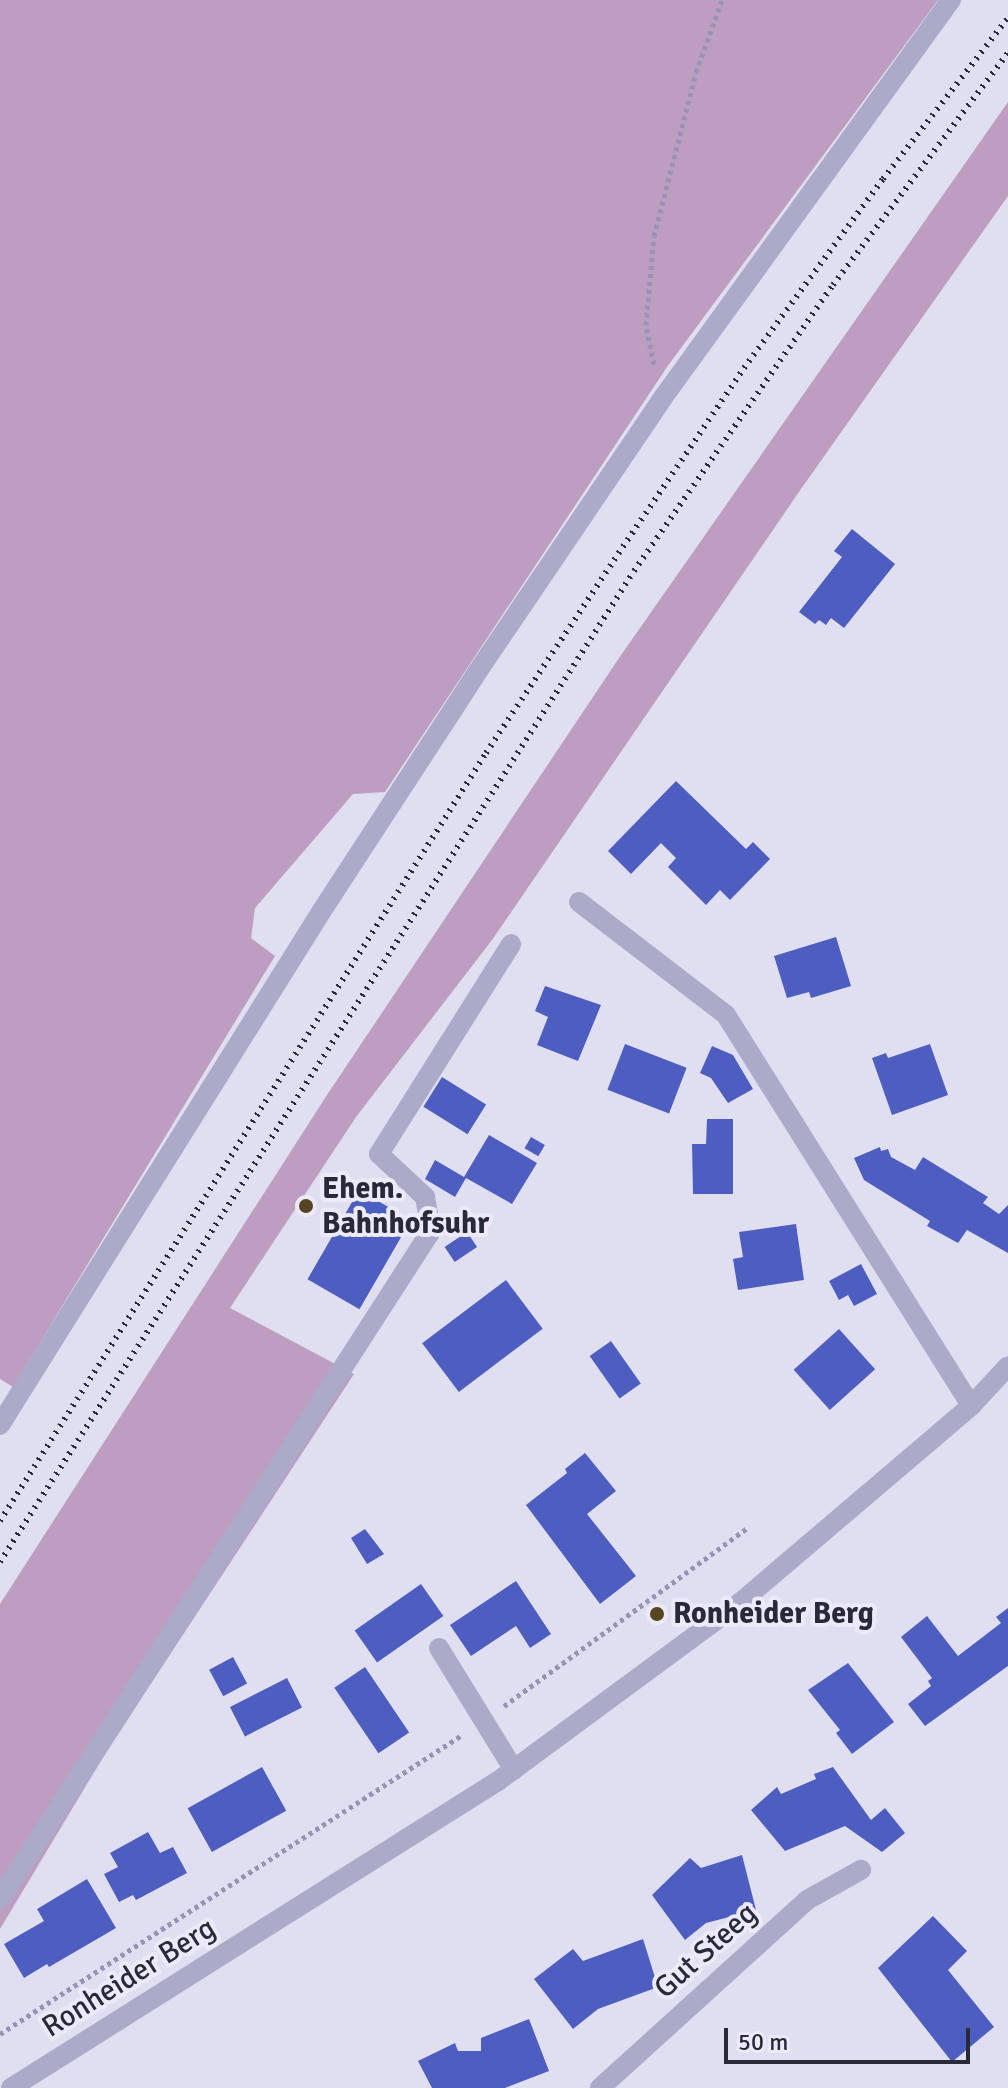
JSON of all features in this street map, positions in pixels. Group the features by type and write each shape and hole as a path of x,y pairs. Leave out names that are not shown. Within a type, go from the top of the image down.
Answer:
{"street":[{"path":"0,1425 321,912 662,399 951,0"},
{"path":"579,902 726,1015 971,1406"},
{"path":"0,1899 431,1231 425,1197 379,1154 511,944"},
{"name":"Ronheider Berg","path":"11,2088 514,1770 742,1601 971,1406 1008,1366"},
{"path":"439,1648 514,1770"},
{"name":"Gut Steeg","path":"600,2088 807,1900 861,1870"}],"path":[{"path":"662,399 646,325 654,236 696,72 722,0"},
{"path":"0,2034 211,1898"}],"shaded area":[{"path":"0,0 938,0 667,367 385,792 353,794 255,908 251,938 275,956 13,1387 0,1379"},
{"path":"1008,102 1008,196 801,489 492,940 356,1117 230,1308 354,1374 108,1749 0,1929 0,1604 327,1095 619,658"}],"building":[{"path":"852,529 895,564 844,628 831,618 826,625 819,620 815,624 799,612 842,557 834,551"},
{"path":"676,781 746,849 753,842 770,859 730,900 720,890 706,905 668,867 676,858 661,843 631,874 608,851"},
{"path":"836,937 851,986 811,998 809,992 787,998 774,956"},
{"path":"545,986 601,1005 578,1061 537,1045 548,1017 535,1011"},
{"path":"625,1044 687,1068 669,1113 607,1090"},
{"path":"930,1044 948,1095 892,1115 872,1058 886,1053 888,1058"},
{"path":"712,1046 733,1055 753,1089 728,1103 711,1078 700,1073"},
{"path":"442,1077 486,1105 468,1134 423,1107"},
{"path":"707,1119 733,1119 733,1194 693,1194 692,1144 706,1144"},
{"path":"489,1135 537,1163 512,1204 466,1178 455,1197 425,1179 435,1160 464,1177"},
{"path":"531,1137 545,1145 538,1156 524,1148"},
{"path":"880,1147 881,1151 888,1149 891,1157 915,1170 923,1157 988,1197 983,1203 999,1214 1008,1205 1008,1253 967,1230 958,1243 927,1226 930,1221 864,1180 854,1158"},
{"path":"359,1190 411,1220 359,1309 308,1279"},
{"path":"796,1224 804,1280 738,1290 733,1259 743,1257 739,1232"},
{"path":"467,1232 477,1247 455,1262 445,1247"},
{"path":"861,1264 877,1294 854,1306 848,1295 839,1300 829,1281"},
{"path":"506,1280 543,1329 459,1392 422,1343"},
{"path":"839,1329 875,1369 830,1410 794,1370"},
{"path":"611,1341 641,1384 620,1399 590,1356"},
{"path":"585,1453 616,1491 587,1514 636,1576 600,1604 526,1505 567,1473 565,1469"},
{"path":"365,1529 384,1554 367,1564 351,1538"},
{"path":"516,1581 551,1634 530,1648 516,1626 471,1656 450,1625"},
{"path":"421,1584 443,1616 377,1662 355,1630"},
{"path":"1008,1608 1008,1666 925,1726 908,1704 931,1686 928,1681 932,1678 901,1637 927,1616 958,1656 1001,1623 996,1617"},
{"path":"233,1657 247,1683 223,1696 209,1670"},
{"path":"848,1663 894,1722 852,1754 836,1733 840,1730 808,1690"},
{"path":"365,1667 409,1732 379,1753 334,1688"},
{"path":"287,1678 302,1707 245,1736 230,1707"},
{"path":"262,1767 286,1811 212,1852 188,1808"},
{"path":"833,1767 871,1820 885,1808 905,1833 882,1852 845,1826 785,1851 751,1810 777,1787 781,1794 816,1779 814,1774"},
{"path":"148,1832 160,1853 173,1847 187,1873 136,1900 133,1895 119,1902 104,1874 118,1867 110,1853"},
{"path":"742,1855 756,1910 706,1923 685,1940 652,1895 690,1858 701,1868"},
{"path":"87,1879 116,1928 24,1978 4,1944 44,1921 37,1909"},
{"path":"933,1916 967,1951 948,1970 994,2027 952,2062 878,1968"},
{"path":"643,1939 658,1987 598,2009 573,2029 534,1979 573,1949 583,1961"},
{"path":"529,2019 549,2071 505,2088 432,2088 418,2061 455,2043 458,2051 481,2051 481,2038"}],"railway":[{"path":"0,1521 486,753 614,560 744,368 883,179 1008,18"},
{"path":"0,1562 634,571 833,285 1008,53"}],"place":[{"name":"Ehem. Bahnhofsuhr","path":"306,1206"},
{"name":"Ronheider Berg","path":"657,1614"}]}
